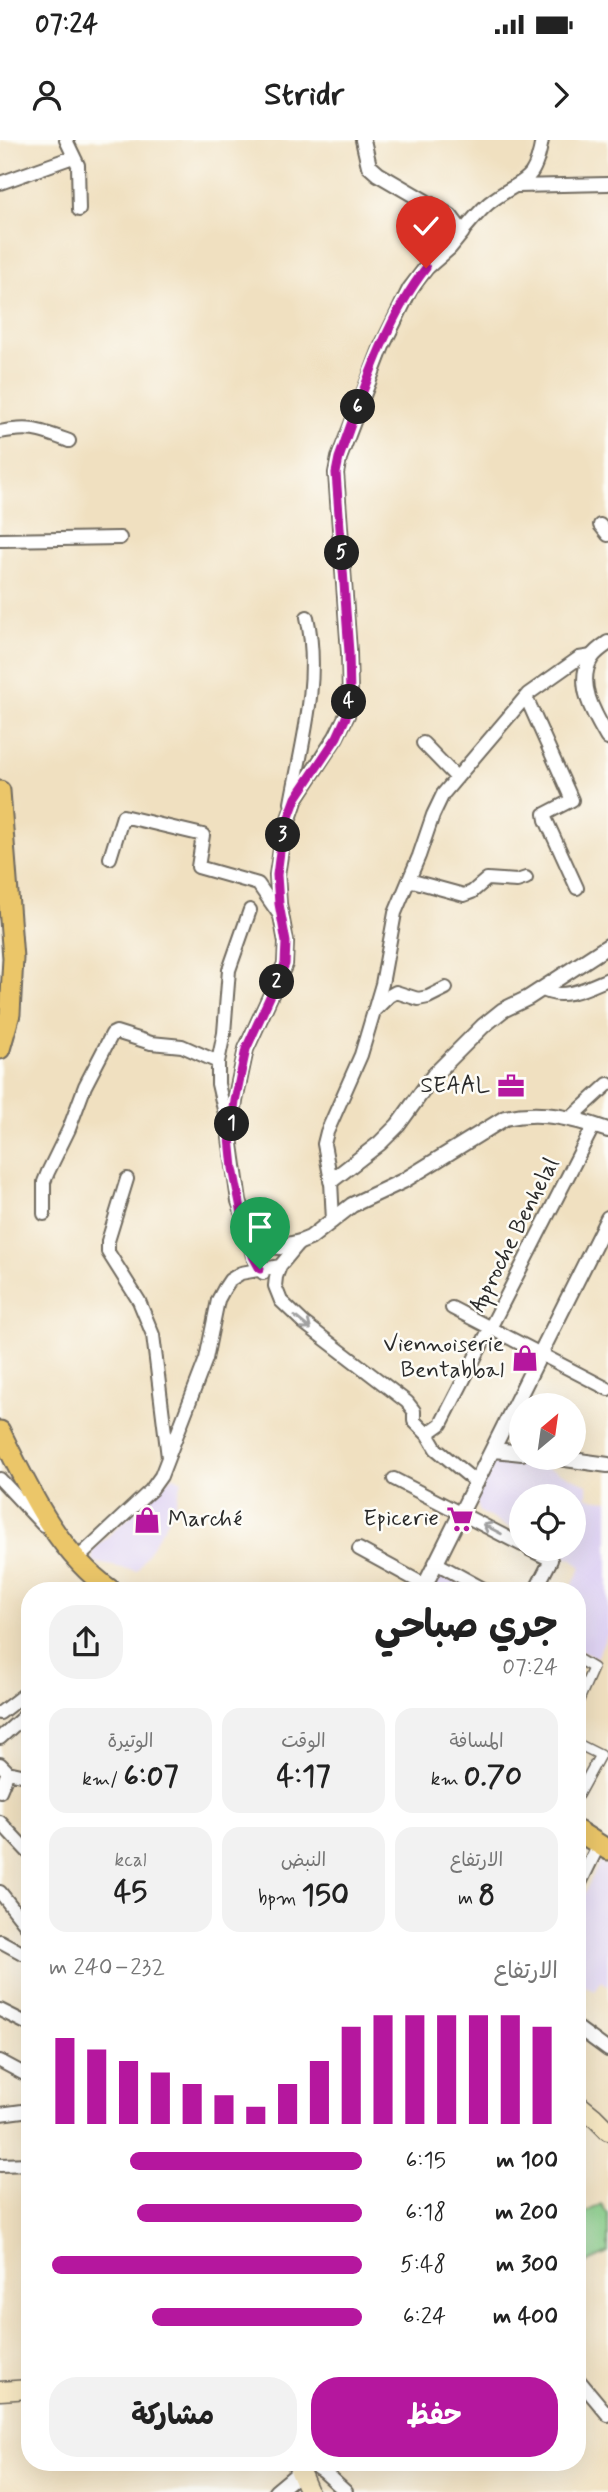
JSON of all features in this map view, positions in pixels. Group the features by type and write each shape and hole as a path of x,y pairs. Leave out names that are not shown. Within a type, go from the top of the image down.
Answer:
{"main road":[{"path":"0,791 13,958 10,1014 0,1049"},
{"path":"0,1431 51,1526 76,1560 99,1582"},
{"path":"76,1560 82,1582"},
{"path":"586,1836 603,1847"},
{"path":"586,2110 608,2132"},
{"path":"0,2392 21,2390"},
{"path":"305,2471 309,2492"}],"street":[{"path":"66,140 78,165 79,211"},
{"path":"363,140 369,166 377,174 450,216 462,232"},
{"path":"230,1138 246,1049 285,964 286,942 277,875 282,836 296,798 337,737 347,715 350,694 349,652 336,473 339,458 382,346 410,289 426,268 449,248 492,200 526,181 539,160 542,140"},
{"path":"0,183 73,157"},
{"path":"517,186 608,184"},
{"path":"0,432 38,429 69,441"},
{"path":"0,540 120,538"},
{"path":"289,818 312,676 312,638 307,617"},
{"path":"333,1221 331,1181 324,1144 361,1055 382,984 395,913 433,815 443,794 526,697 579,659 592,656 608,643"},
{"path":"592,656 587,667 587,697 608,738"},
{"path":"526,697 572,800 545,814 577,888"},
{"path":"423,743 457,778"},
{"path":"110,858 123,816 203,835 198,867 258,884 281,918"},
{"path":"409,880 464,894 472,892 487,879 517,881 526,878"},
{"path":"250,910 229,970 224,1033 218,1062 218,1084 230,1138 239,1201 253,1256 281,1301 303,1324 407,1402 414,1411 414,1421 427,1434 436,1449 477,1483"},
{"path":"331,1181 380,1143 398,1125 434,1075 483,1026 503,1010 542,989 608,946"},
{"path":"542,989 552,995 561,995 608,979"},
{"path":"375,1011 396,992 418,999 428,998 446,988"},
{"path":"44,1214 44,1182 69,1129 85,1086 112,1034 116,1032 151,1043 182,1046 218,1062"},
{"path":"572,1118 608,1084"},
{"path":"239,1201 247,1223 259,1239 270,1246 280,1247 310,1238 352,1205 403,1181 505,1118 523,1114 572,1118 601,1127"},
{"name":"Approche Benhelal","path":"427,1434 441,1424 601,1127"},
{"path":"127,1180 107,1247 139,1301 153,1335 168,1457"},
{"path":"427,1582 606,1226"},
{"path":"281,1301 275,1286 280,1266 300,1242"},
{"path":"0,1479 76,1560 151,1490 161,1476 206,1359 218,1300 230,1280 241,1273 280,1266"},
{"path":"452,1308 608,1390"},
{"path":"494,1450 509,1452"},
{"path":"586,1462 608,1465"},
{"path":"394,1479 509,1538"},
{"path":"359,1549 414,1582"},
{"path":"540,1582 551,1561"},
{"path":"436,1563 471,1582"},
{"path":"586,1664 593,1668 586,1684"},
{"path":"0,1713 21,1697"},
{"path":"0,1738 21,1719"},
{"path":"586,1748 600,1755 586,1781"},
{"path":"0,1791 4,1768 21,1774"},
{"path":"0,1822 21,1844"},
{"path":"586,1874 603,1847"},
{"path":"0,1892 21,1919"},
{"path":"0,1941 21,1952"},
{"path":"0,2010 21,2020"},
{"path":"586,2034 608,2050"},
{"path":"0,2061 21,2072"},
{"path":"0,2113 21,2110"},
{"path":"0,2165 21,2164"},
{"path":"586,2389 608,2415"},
{"path":"276,2492 298,2471"},
{"path":"321,2471 346,2492"}],"shaded area":[{"path":"494,1456 509,1460 509,1470 552,1470 587,1484 587,1498 608,1500 608,1634 596,1658 586,1653 586,1582 574,1582 581,1568 575,1561 586,1561 586,1484 509,1484 509,1528 480,1512 474,1496"},
{"name":"Marché","path":"173,1476 182,1481 174,1510 137,1571 93,1562 92,1551"},
{"path":"439,1573 456,1582 434,1582"},
{"path":"600,1862 608,1866 608,1986 601,1981 595,1991 586,1986 586,1890"}],"green space":[{"path":"601,2204 608,2214 608,2253 586,2263 586,2212"}],"place":[{"name":"SEAAL","path":"511,1086"},
{"name":"Viennoiserie Bentabbal","path":"525,1358"},
{"name":"Epicerie","path":"460,1519"},
{"name":"Marché","path":"147,1520"}],"route":[{"path":"260,1269 246,1234 230,1138 246,1049 285,964 286,942 277,875 282,836 296,798 337,737 347,715 350,694 349,652 336,473 346,438 382,346 410,289 426,268"}]}
